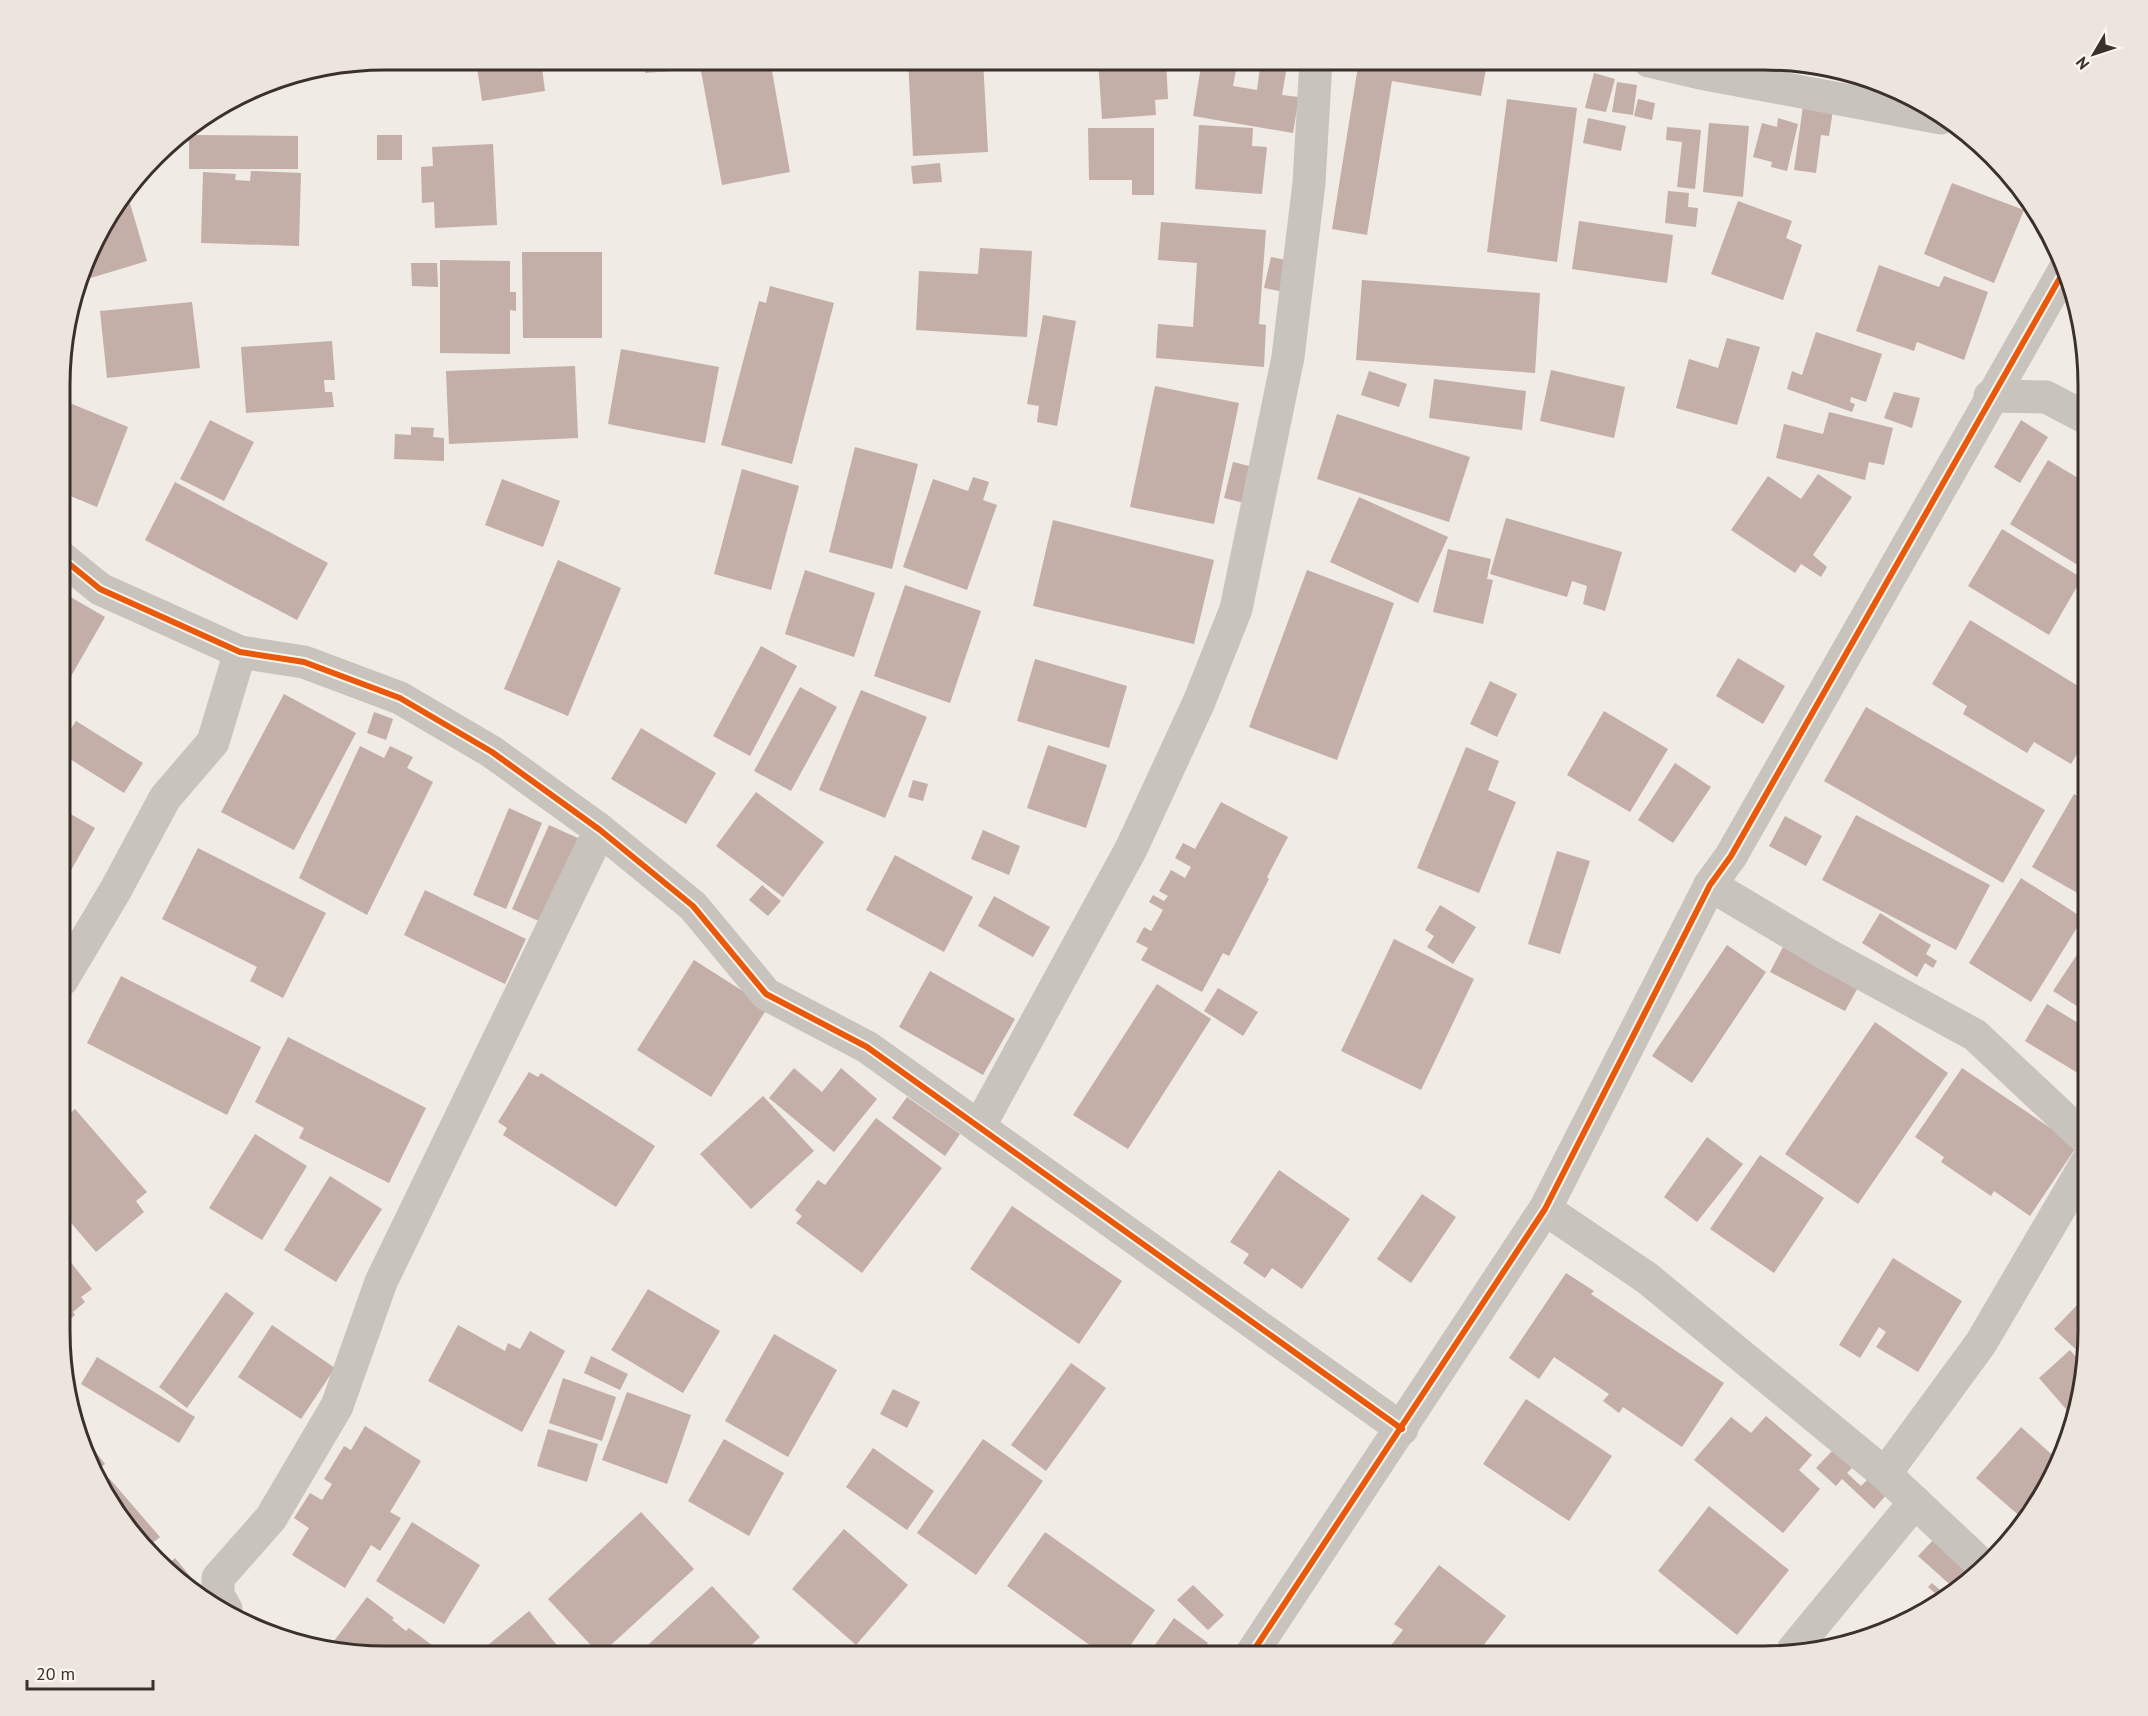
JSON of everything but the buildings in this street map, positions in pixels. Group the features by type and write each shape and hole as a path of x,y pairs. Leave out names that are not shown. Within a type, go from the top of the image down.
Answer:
{"street":[{"path":"979,1127 1131,849 1199,702 1236,609 1288,357 1309,183 1315,70"},
{"path":"1715,70 1921,114"},
{"path":"1257,1646 1545,1209 1710,885 1731,856 1990,396 2059,279"},
{"path":"1990,396 2046,397 2078,415"},
{"path":"70,565 100,589 240,652 304,662 400,698 492,752 600,830 693,906 766,994 867,1047 1402,1429"},
{"path":"70,967 115,891 165,798 213,742 240,652"},
{"path":"220,1598 218,1578 271,1518 338,1406 381,1282 600,830"},
{"path":"1710,885 1828,955 1975,1035 2078,1132"},
{"path":"1885,1474 1981,1342 2078,1177"},
{"path":"1545,1209 1647,1278 1885,1474 1977,1560"},
{"path":"1798,1644 1915,1502"}],"cycle path":[{"path":"1257,1646 1545,1209 1710,885 1731,856 2059,279"},
{"path":"70,565 100,589 240,652 304,662 400,698 492,752 600,830 693,906 766,994 867,1047 1402,1429"}]}
